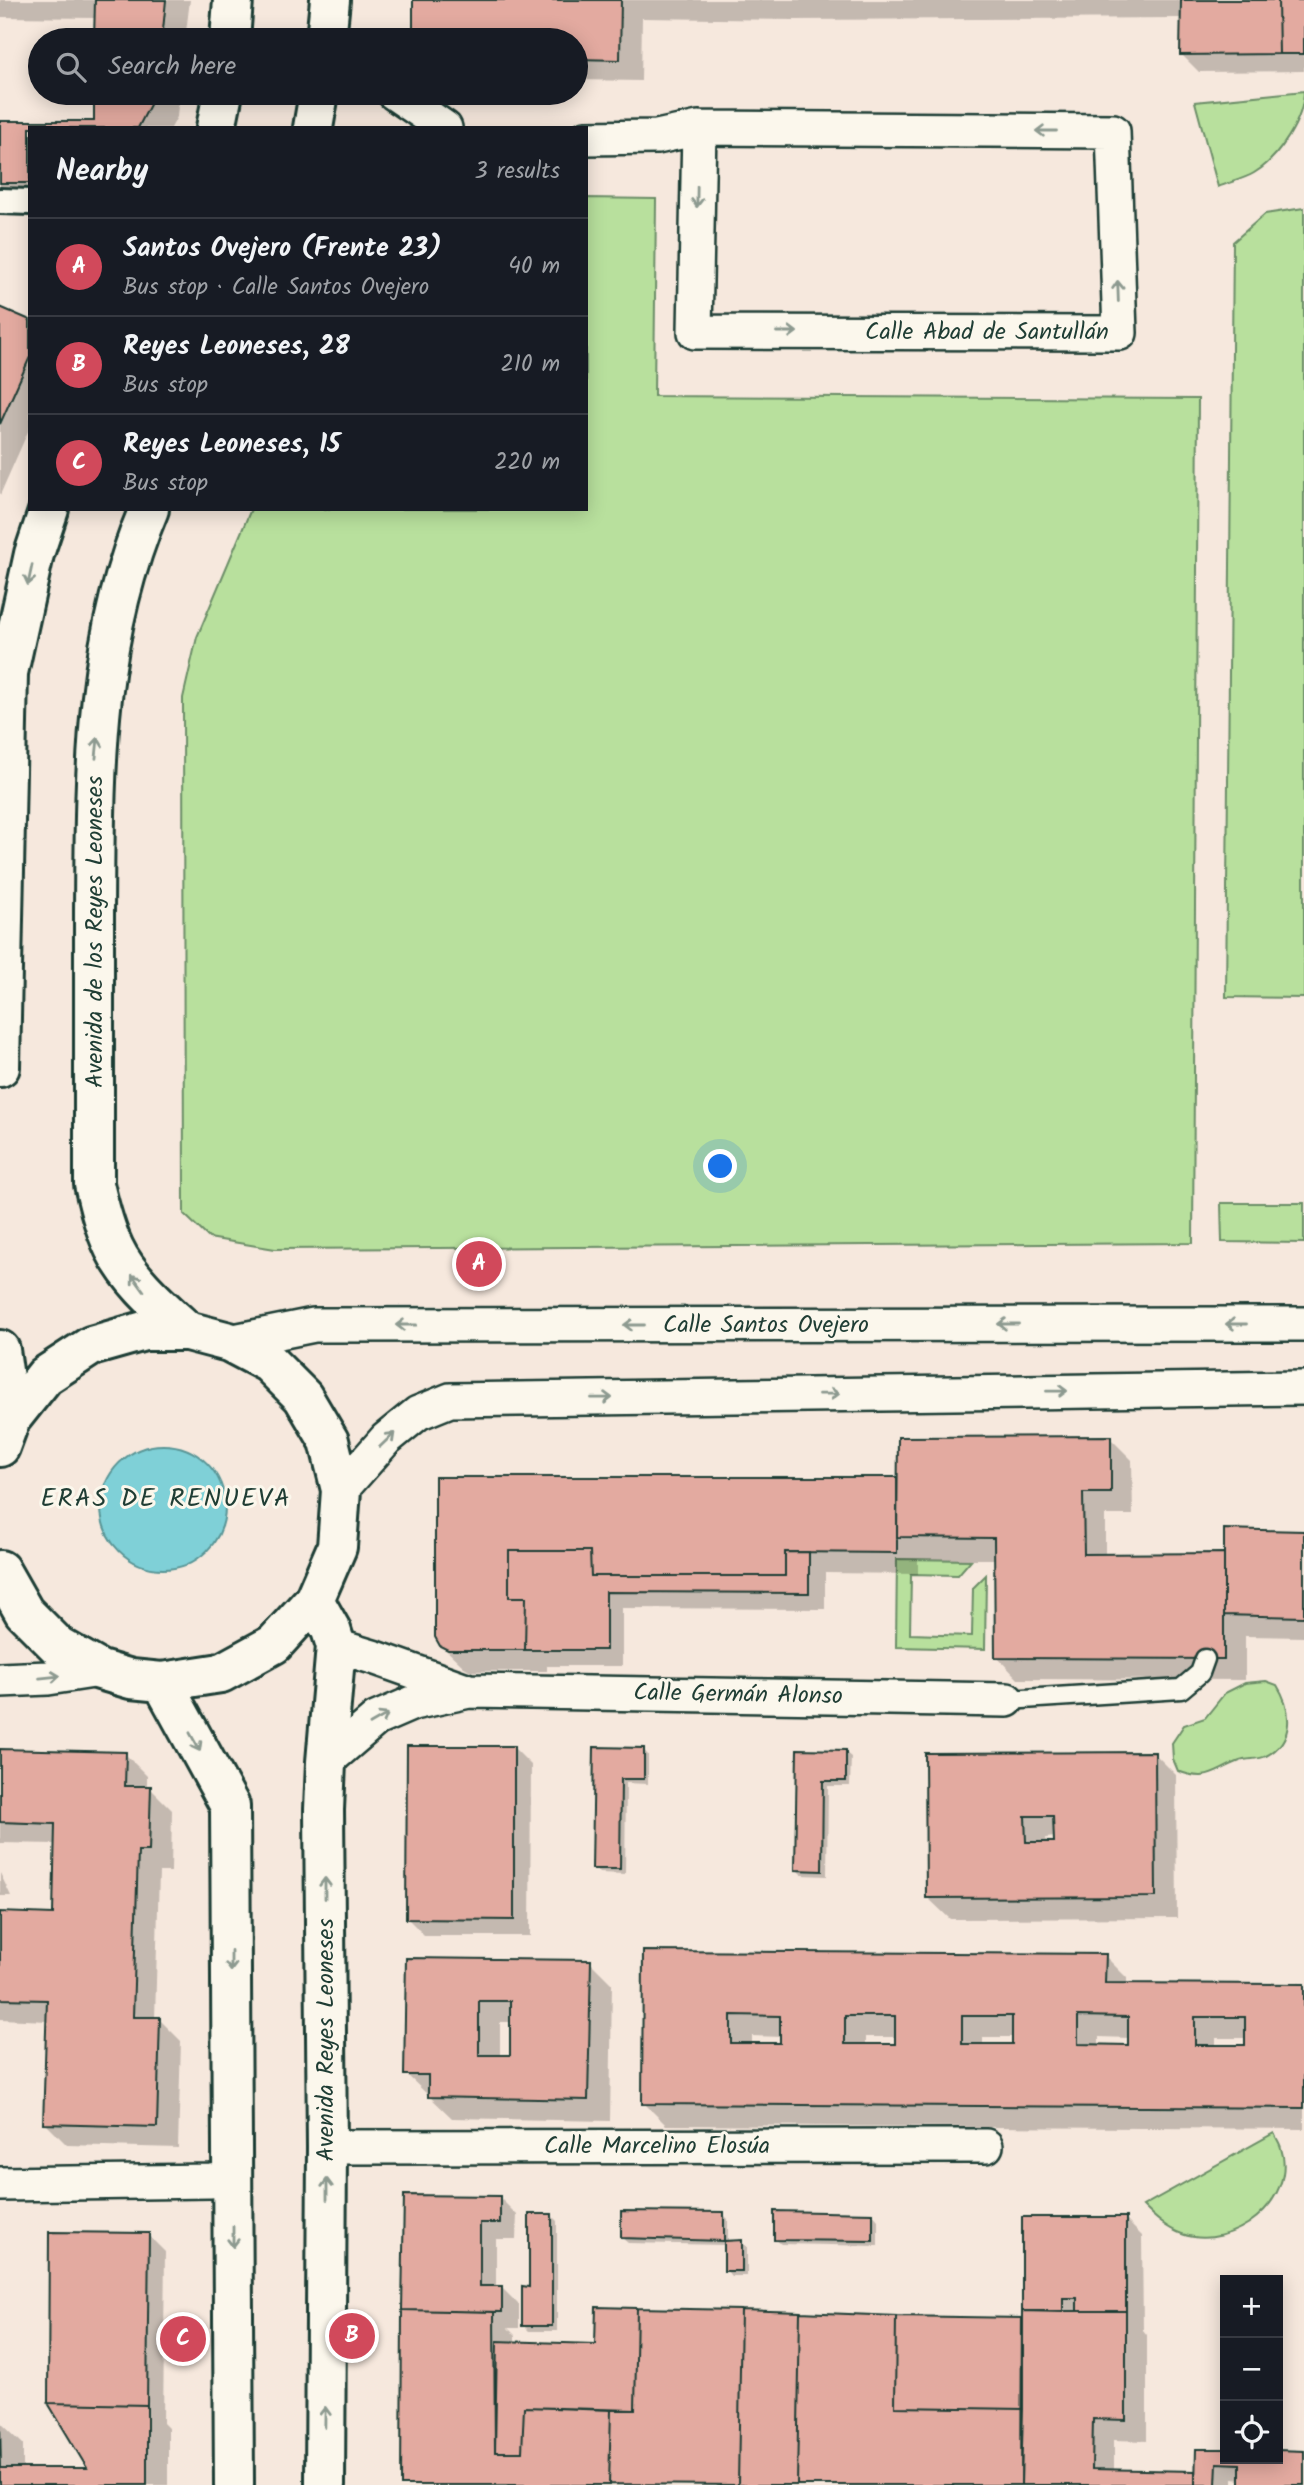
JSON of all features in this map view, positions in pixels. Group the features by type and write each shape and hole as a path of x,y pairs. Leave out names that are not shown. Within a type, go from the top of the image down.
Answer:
{"main road":[{"path":"231,28 233,0"},
{"path":"216,126 221,105"},
{"path":"313,126 317,105"},
{"path":"0,1067 4,678 34,554 48,511"},
{"name":"Avenida de los Reyes Leoneses","path":"148,511 122,587 107,652 95,764 94,1184 103,1220 115,1251 148,1296 187,1331"},
{"path":"0,1570 24,1612 58,1646 100,1670 131,1679 162,1682 221,1673 274,1644 314,1601 337,1547 341,1490 329,1441 303,1397 269,1363 229,1342 187,1331 144,1331 91,1346 44,1377 5,1433"},
{"path":"0,1350 5,1433"},
{"name":"Avenida Reyes Leoneses","path":"314,1601 331,1630 336,1646 326,1762 324,1824 327,2147 325,2485"},
{"path":"162,1682 230,1807 234,2485"}],"street":[{"path":"411,105 442,126"},
{"name":"Calle Abad de Santullán","path":"588,138 657,137 699,128 1113,131 1120,333 695,332 699,128"},
{"path":"0,201 28,202"},
{"name":"Calle Santos Ovejero","path":"229,1342 314,1325 1304,1324"},
{"path":"341,1490 386,1439 418,1413 450,1400 1304,1388"},
{"name":"Calle Germán Alonso","path":"336,1646 469,1691"},
{"path":"0,1680 48,1678 100,1670"},
{"name":"Calle Germán Alonso","path":"326,1762 376,1719 413,1703 469,1691 1007,1700"},
{"name":"Calle Marcelino Elosúa","path":"327,2147 986,2146"},
{"path":"0,2184 184,2182 233,2178"}],"lane":[{"path":"1007,1700 1181,1689 1200,1673 1205,1659"}],"green space":[{"path":"1304,91 1300,114 1281,148 1250,175 1218,187 1195,102"},
{"path":"588,198 656,199 654,396 1198,399 1193,1243 275,1249 209,1238 184,1214 183,698 197,637 250,511 588,511"},
{"path":"1304,208 1304,998 1226,997 1233,242 1265,214"},
{"path":"1221,1203 1304,1203 1304,1243 1222,1242"},
{"path":"897,1559 971,1560 958,1575 911,1574 910,1634 972,1636 973,1588 986,1575 985,1649 896,1647"},
{"path":"1266,1681 1277,1685 1288,1714 1286,1733 1275,1750 1263,1757 1240,1761 1204,1776 1178,1771 1173,1759 1172,1743 1184,1725 1205,1718 1225,1693 1245,1683"},
{"path":"1274,2133 1284,2167 1280,2186 1257,2217 1240,2228 1201,2238 1182,2234 1161,2222 1143,2206"}],"water":[{"path":"163,1445 187,1450 207,1463 220,1483 225,1507 220,1531 207,1551 187,1564 163,1569 139,1564 119,1551 106,1531 101,1507 106,1483 119,1463 139,1450"}],"building":[{"path":"95,0 166,0 163,28 94,28"},
{"path":"413,0 621,0 620,60 588,59 588,28 413,28"},
{"path":"1181,0 1278,0 1279,54 1180,55"},
{"path":"1278,0 1304,0 1304,54 1279,54"},
{"path":"94,105 150,105 139,126 28,126 28,183 0,183 0,121 94,121"},
{"path":"0,307 28,319 28,361 0,424"},
{"path":"1111,1436 1111,1493 1083,1493 1084,1554 1224,1553 1224,1659 995,1658 994,1538 897,1537 898,1437"},
{"path":"435,1477 897,1477 897,1553 785,1552 785,1576 591,1576 590,1551 509,1551 509,1597 526,1597 525,1650 448,1650 440,1646 435,1637"},
{"path":"1224,1529 1304,1531 1304,1617 1224,1615"},
{"path":"509,1551 590,1551 591,1576 785,1576 785,1552 809,1552 809,1593 606,1592 606,1650 525,1650 526,1597 509,1597"},
{"path":"407,1746 514,1746 514,1920 406,1919"},
{"path":"594,1747 644,1748 644,1779 621,1779 620,1869 592,1869"},
{"path":"0,1749 126,1752 125,1786 151,1786 149,1851 138,1851 133,2017 160,2017 157,2127 43,2124 47,2000 0,1999 0,1912 53,1914 55,1824 0,1822"},
{"path":"797,1749 846,1750 846,1781 823,1781 822,1871 795,1870"},
{"path":"1155,1752 1156,1897 926,1898 925,1753","holes":["1025,1816 1053,1816 1054,1842 1026,1842"]},
{"path":"643,1951 1106,1954 1105,1983 1304,1984 1304,2108 642,2104","holes":["731,2015 780,2016 780,2043 731,2043","845,2016 895,2016 895,2044 845,2044","962,2016 1012,2016 1012,2044 962,2044","1078,2016 1128,2017 1128,2045 1078,2044","1195,2017 1245,2017 1245,2045 1195,2045"]},
{"path":"406,1958 591,1960 588,2100 428,2097 428,2075 404,2075","holes":["479,2001 510,2001 510,2055 479,2055"]},
{"path":"404,2195 500,2196 500,2223 480,2223 480,2286 502,2286 502,2312 402,2310"},
{"path":"621,2211 724,2212 724,2241 621,2238"},
{"path":"774,2211 873,2213 873,2241 774,2240"},
{"path":"529,2214 552,2214 552,2326 522,2326 522,2286 529,2287"},
{"path":"1022,2217 1126,2217 1126,2311 1077,2311 1077,2298 1063,2298 1063,2312 1022,2311"},
{"path":"49,2232 149,2233 147,2405 48,2403"},
{"path":"742,2240 742,2271 724,2271 724,2241"},
{"path":"596,2307 637,2308 635,2410 524,2407 522,2452 495,2452 497,2341 595,2344"},
{"path":"637,2308 741,2310 738,2485 609,2484 611,2410 635,2410"},
{"path":"402,2310 494,2312 495,2452 522,2452 524,2407 611,2410 609,2485 401,2485"},
{"path":"741,2310 800,2312 797,2485 738,2485"},
{"path":"1022,2311 1126,2311 1126,2420 1093,2419 1092,2469 1195,2471 1195,2485 1021,2485"},
{"path":"800,2312 896,2316 895,2407 1023,2409 1021,2485 797,2485"},
{"path":"896,2316 1023,2318 1023,2409 895,2407"},
{"path":"48,2403 147,2405 147,2485 0,2485 0,2421 1,2468 87,2468"},
{"path":"1196,2449 1220,2449 1216,2485 1195,2485"},
{"path":"1283,2450 1304,2451 1304,2485 1240,2485 1240,2464 1283,2464"}],"place":[{"name":"Santos Ovejero (Frente 23)","path":"479,1264"},
{"name":"Reyes Leoneses, 28","path":"352,2336"},
{"name":"Reyes Leoneses, 15","path":"183,2339"}],"district":[{"name":"ERAS DE RENUEVA","path":"166,1499"}]}
